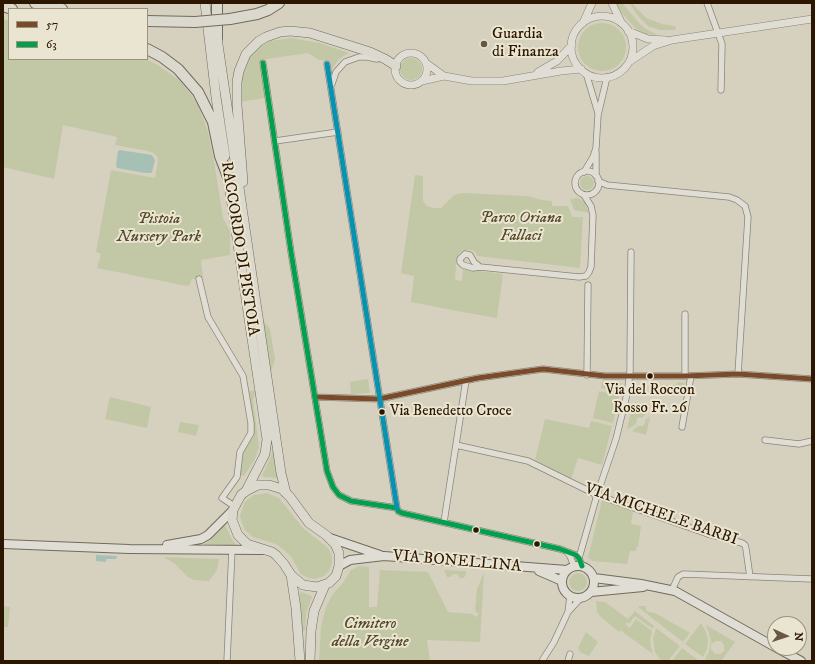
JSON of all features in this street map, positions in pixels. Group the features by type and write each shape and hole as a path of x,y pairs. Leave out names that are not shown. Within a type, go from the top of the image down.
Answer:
{"highway":[{"path":"36,3 58,8"},
{"path":"217,3 217,38"},
{"path":"148,22 195,22 230,19 257,14 268,10 279,3"},
{"path":"148,50 162,57 178,69 198,92 213,122 220,156 228,177"}],"main road":[{"name":"RACCORDO DI PISTOIA","path":"205,3 216,97 266,434 265,454 246,491 239,498 233,508"},
{"name":"RACCORDO DI PISTOIA","path":"213,3 281,473 286,493"},
{"path":"245,231 236,90 239,71 246,54 254,45 266,37 276,33 300,31 318,34 370,52 385,59 396,68"},
{"path":"233,508 232,516 234,526 240,538 248,544 272,552 291,575 300,583 307,586 317,587 325,585 336,576 339,566 338,551 335,544 330,538 308,523 286,493 278,487 269,485 258,486 246,491"},
{"path":"145,549 201,539 208,535 233,508"},
{"name":"VIA BONELLINA","path":"330,538 384,556"},
{"path":"3,544 145,549 267,550"},
{"name":"VIA BONELLINA","path":"339,566 350,560 384,556 530,568 576,565"},
{"path":"576,565 590,570 594,578 594,587 591,592 585,597 581,598 570,596 564,589 562,581 563,576 576,565"},
{"name":"VIA BONELLINA","path":"530,568 551,575 562,581"},
{"path":"291,575 296,608 300,661"},
{"path":"594,578 641,584 672,590 691,599 767,642"},
{"path":"310,661 312,619 317,602 325,585"},
{"path":"591,592 653,586"},
{"path":"792,656 801,661"}],"street":[{"path":"592,3 582,24 575,33 572,46 574,59 584,71 598,115"},
{"path":"612,3 622,24 628,31 631,38 633,47 629,62"},
{"path":"707,3 722,44 721,90"},
{"path":"582,24 590,19 602,16 613,18 622,24"},
{"path":"444,76 426,63 420,55 409,53 404,54 400,58 396,68 398,78 405,83 412,84 444,76 484,81 518,79 533,75 562,71 584,71 597,77 607,77 618,73 629,62 653,46 672,40 812,19"},
{"path":"628,31 648,39 672,40"},
{"path":"533,75 557,61 572,46"},
{"path":"332,89 334,76 338,69 345,62 359,57 367,56 396,68"},
{"path":"263,63 328,477 335,491 351,501 397,508 401,512 576,555 576,565"},
{"path":"422,81 426,74 426,63"},
{"path":"327,64 397,508"},
{"path":"598,188 596,148 598,115 607,77"},
{"path":"275,141 338,132"},
{"path":"480,267 579,277 586,276 591,267 593,215 591,206 584,195 578,191 575,183 578,176 584,172 593,157 596,148"},
{"path":"584,172 591,172 607,185"},
{"path":"591,206 593,194 598,188 607,185 729,197 737,200 745,206 748,212 748,217 738,374"},
{"path":"584,195 593,194"},
{"path":"576,565 620,423 630,376 631,252"},
{"path":"200,279 208,317 243,376 252,423 251,433 240,452 237,477 222,498 233,508"},
{"path":"587,375 588,285"},
{"path":"682,427 688,376 685,314"},
{"path":"315,397 379,399 466,380 543,369 587,375 688,376 738,374 812,379"},
{"path":"444,522 466,380"},
{"path":"765,440 799,444 812,441"},
{"name":"VIA MICHELE BARBI","path":"456,445 528,461 597,495 708,534 743,544 747,551 750,577"},
{"path":"226,661 232,550"},
{"path":"566,552 576,565"},
{"path":"672,590 679,576 683,574 812,578"},
{"path":"568,612 570,596"},
{"path":"542,661 554,642 568,612 581,598"},
{"path":"568,661 570,654"}],"green space":[{"path":"616,3 622,3 640,24 656,35 645,34 637,30 620,11"},
{"path":"629,3 632,3 646,18 662,24 675,26 676,30 660,30 649,27 639,17"},
{"name":"Pistoia Nursery Park","path":"3,19 8,21 8,60 148,60 179,80 198,105 208,132 223,218 230,231 230,255 201,260 203,278 192,279 190,284 187,286 97,268 101,254 96,252 111,170 155,178 158,161 157,156 148,151 115,145 117,137 63,125 54,179 3,167"},
{"path":"597,23 607,23 619,30 626,42 626,52 619,64 607,71 597,71 589,67 582,60 578,52 578,42 582,34 589,27"},
{"path":"291,38 320,43 349,53 339,59 331,70 331,61 319,60 308,53 261,59 265,98 240,102 243,67 252,53 257,48 270,41"},
{"path":"411,58 419,61 422,69 419,77 411,80 403,77 400,69 403,61"},
{"name":"Parco Oriana Fallaci","path":"415,175 423,176 423,201 427,206 433,208 441,208 454,195 463,193 528,196 541,200 552,201 552,206 568,206 572,217 583,217 580,268 477,256 472,250 463,250 459,253 456,265 455,280 462,281 463,269 503,274 497,318 411,302 414,276 401,273"},
{"path":"584,176 590,176 594,180 594,186 590,190 584,190 580,186 580,180"},
{"path":"578,198 585,202 589,213 574,210 570,199"},
{"path":"262,318 270,329 275,359 271,372"},
{"path":"368,379 370,393 351,394 350,382"},
{"path":"602,381 620,382 620,392 601,388"},
{"path":"679,382 685,383 684,390 654,385 674,385"},
{"path":"256,390 253,399 259,447 255,459 244,476 241,475 241,456 254,431 249,391"},
{"path":"599,391 619,396 613,423 593,418"},
{"path":"110,397 151,407 147,428 105,419"},
{"path":"632,408 646,411 647,413 643,417 637,418 636,424 628,429 627,428"},
{"path":"650,417 646,435 632,431 638,426 643,426 645,420"},
{"path":"545,419 589,428 591,421 612,426 602,465 578,458 571,479 535,460"},
{"path":"180,422 199,425 196,436 178,432"},
{"path":"274,446 278,476 277,478 264,477 262,475"},
{"path":"267,493 279,498 303,528 328,548 332,555 332,563 329,571 324,576 315,579 304,576 300,573 292,558 284,550 276,544 253,537 245,530 240,516 244,504 254,495"},
{"path":"602,500 633,511 631,524 641,526 638,547 636,547 636,551 630,551 627,564 593,561 588,558"},
{"path":"224,522 235,543 235,546 204,547 204,544 214,536"},
{"path":"164,557 219,559 217,570 209,581 194,580 189,578 175,564"},
{"name":"Cimitero della Vergine","path":"359,566 369,567 369,607 377,607 380,570 428,572 448,612 472,614 476,617 479,614 475,611 477,589 484,573 480,642 427,640 430,661 319,661 321,626 326,607 332,595 343,583 351,570"},
{"path":"444,570 466,571 466,574 464,578 460,578 457,574 447,577"},
{"path":"578,573 584,576 587,582 584,588 578,591 572,588 569,582 572,576"},
{"path":"301,592 312,597 306,614 305,631 302,631 299,595"},
{"path":"596,601 605,602 628,619 635,611 654,626 653,629 635,616 629,624 627,622 625,624 630,628 636,619 652,631 650,642 653,654 620,630 619,632 600,616 597,612"},
{"path":"3,606 10,607 8,627 4,627 3,636"},
{"path":"646,606 646,611 655,613 690,633 683,642 638,607"},
{"path":"701,623 708,640 707,649 703,657 685,644"},
{"path":"706,625 735,642 721,661 708,661 705,659 709,652 711,641","holes":["716,641 721,641 724,645 724,651 720,654 715,654 711,649 711,644"]},
{"path":"656,628 680,646 668,661 661,661 655,652 653,638"},
{"path":"586,632 598,642 589,656 580,652 578,648"},
{"path":"682,648 699,661 672,661"}],"shaded area":[{"path":"120,150 152,155 155,160 152,172 145,173 117,168 116,164 118,151"},
{"path":"96,555 117,556 116,559 106,559 106,562 96,561"}],"transit line":[{"name":"63","path":"263,63 291,252 327,471 333,487 339,495 351,501 397,508 398,511 402,513 560,549 576,555 582,566"},
{"path":"327,64 397,508"},
{"name":"57","path":"315,397 379,399 478,378 543,369 605,376 685,376 738,374 812,379"}],"place":[{"name":"Guardia di Finanza","path":"484,44"},
{"name":"Via del Roccon Rosso Fr. 26","path":"650,376"},
{"name":"Via Benedetto Croce","path":"382,412"}]}
